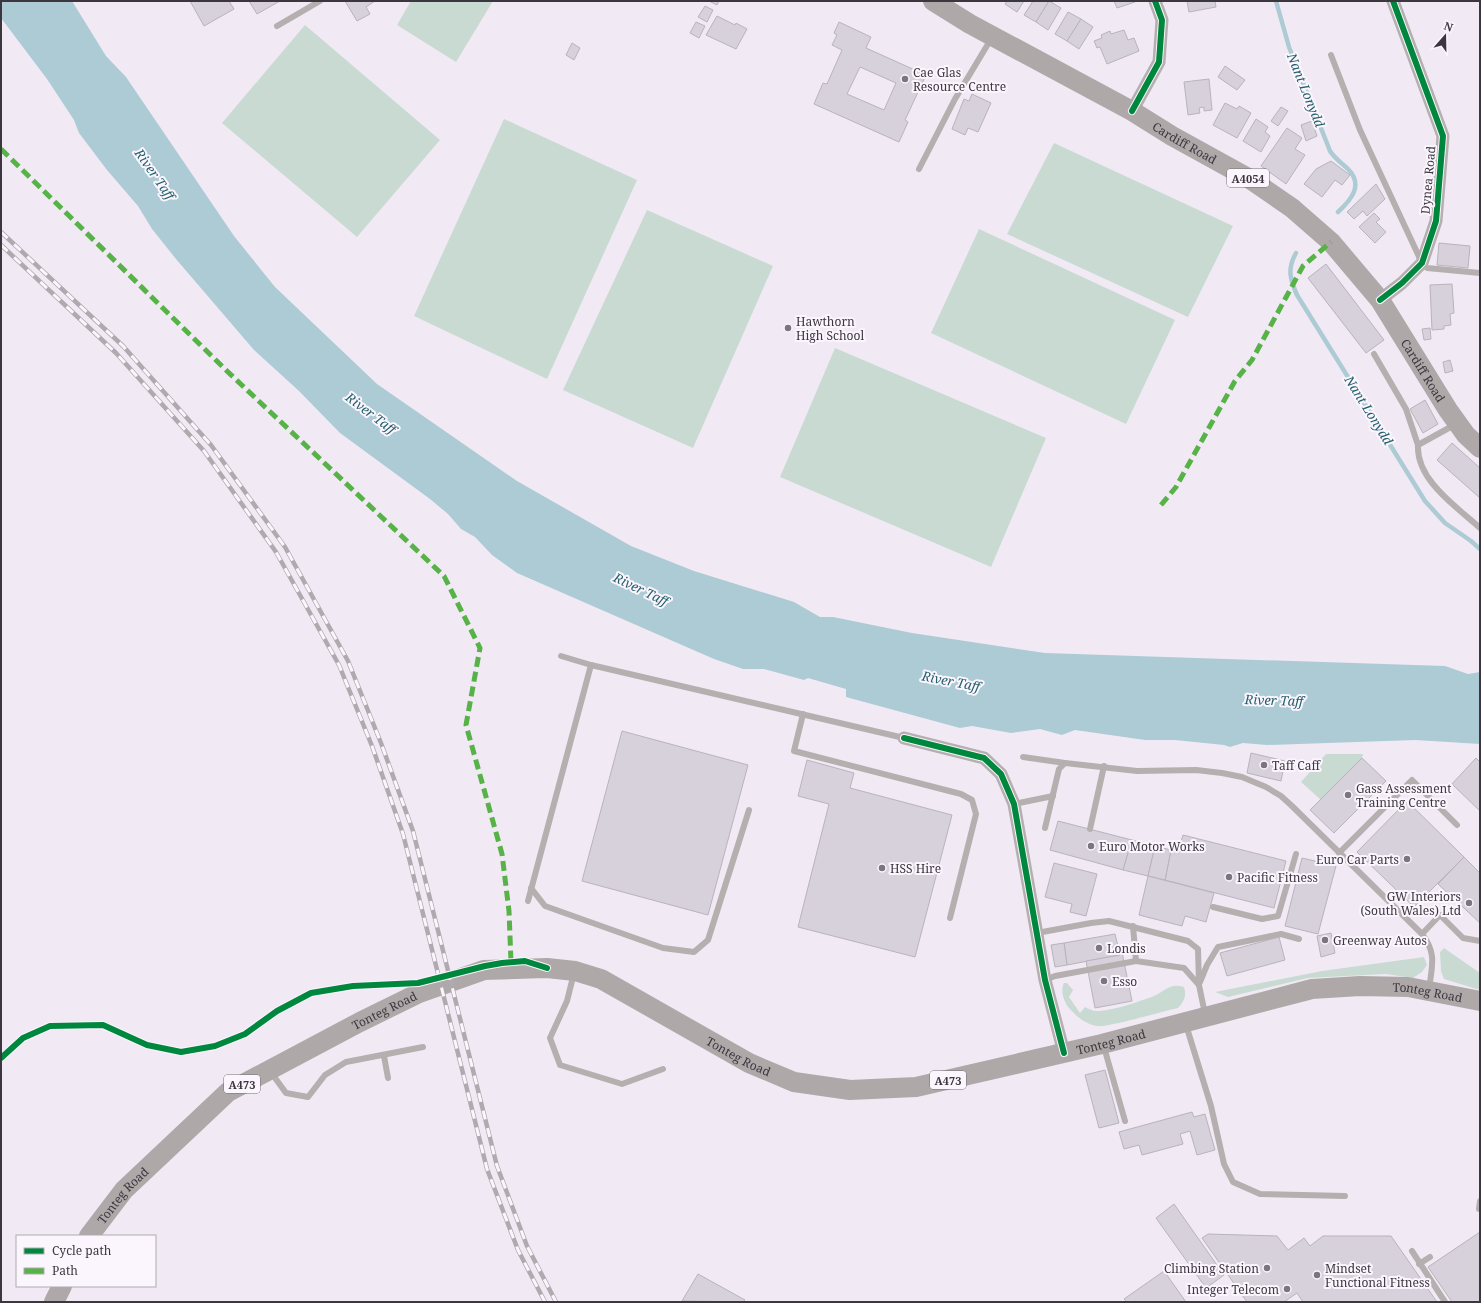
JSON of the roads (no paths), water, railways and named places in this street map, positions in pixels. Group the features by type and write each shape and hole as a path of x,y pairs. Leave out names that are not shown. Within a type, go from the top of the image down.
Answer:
{"main road":[{"name":"Cardiff Road","path":"933,1 993,36 1132,111 1172,136 1250,179 1292,208 1331,242 1380,300 1457,423 1480,448"},
{"name":"Tonteg Road","path":"90,1235 124,1190 228,1092 269,1069 419,993 484,970 547,968 575,971 601,979 749,1063 794,1082 850,1090 916,1087 1102,1044 1312,989 1360,986 1408,987 1480,1001"},
{"path":"54,1302 62,1287"}],"street":[{"path":"1132,111 1159,62 1162,20 1155,1"},
{"name":"Dynea Road","path":"1380,300 1402,283 1422,263 1436,221 1443,136 1393,1"},
{"path":"904,738 984,758 1001,774 1014,804 1045,980 1064,1053"}],"lane":[{"path":"278,26 320,1"},
{"path":"919,170 956,100 993,36"},
{"path":"1331,56 1360,130 1422,263 1427,268 1480,272"},
{"path":"1374,354 1406,409 1418,445 1419,459 1432,483 1480,528"},
{"path":"1418,445 1457,423"},
{"path":"561,656 591,665 904,738"},
{"path":"528,901 591,665"},
{"path":"803,714 794,751 961,794 972,800 976,814 950,918"},
{"path":"1023,757 1149,772 1196,770 1242,777 1266,787 1281,796 1422,934 1429,944 1433,959 1429,991"},
{"path":"1045,828 1059,769 1065,763"},
{"path":"1090,829 1104,766"},
{"path":"1339,853 1412,780 1457,825"},
{"path":"1014,804 1053,796"},
{"path":"531,888 545,906 663,948 694,952 708,940 749,810"},
{"path":"1213,907 1262,919 1278,916 1296,854"},
{"path":"1422,934 1440,915 1463,938 1480,941"},
{"path":"1037,933 1091,922 1109,921 1188,941 1198,949 1199,985 1206,1018"},
{"path":"1133,926 1136,961"},
{"path":"1199,985 1207,965 1218,947 1281,934 1299,939"},
{"path":"1045,980 1055,976 1136,961 1184,968 1199,985"},
{"path":"575,971 566,1001 550,1038 560,1065 622,1084 663,1069"},
{"path":"1186,1023 1211,1106 1224,1164 1233,1182 1260,1194 1345,1196"},
{"path":"1,1058 23,1038 50,1026 103,1025 147,1045"},
{"path":"1102,1044 1125,1121"},
{"path":"269,1069 286,1093 308,1097 325,1075 346,1062 423,1048"},
{"path":"384,1056 388,1078"},
{"path":"1479,1210 1480,1201"},
{"path":"1412,1251 1445,1302"},
{"path":"1419,1264 1430,1257"}],"water":[{"name":"River Taff","path":"1,1 72,1 106,56 126,77 234,236 275,287 377,384 517,481 631,546 694,571 794,602 820,617 833,617 912,633 1045,653 1445,666 1468,674 1480,672 1480,744 1415,740 1267,745 1243,743 1230,747 1224,745 1175,740 1145,740 1075,730 1062,735 1040,729 1011,733 972,726 960,728 846,697 846,689 808,678 804,680 764,669 743,669 714,659 517,573 492,555 475,537 461,529 448,514 430,499 340,433 299,391 254,350 176,259 152,229 138,206 107,170 79,133 74,120 47,79 1,18"}],"waterway":[{"name":"Nant Lonydd","path":"1276,1 1289,47 1330,151 1336,159 1348,169 1353,175 1355,181 1354,192 1338,212"},
{"name":"Nant Lonydd","path":"1296,253 1291,264 1290,274 1297,295 1425,501 1445,523 1480,549"}],"railway":[{"path":"1,232 123,346 211,445 285,547 348,661 381,743 413,831 497,1166 527,1246 556,1302"},
{"path":"1,245 116,353 204,451 276,552 339,665 372,746 403,834 487,1169 518,1250 545,1302"}],"place":[{"name":"Cae Glas Resource Centre","path":"905,79"},
{"name":"Hawthorn High School","path":"788,328"},
{"name":"Taff Caff","path":"1264,765"},
{"name":"Gass Assessment Training Centre","path":"1348,795"},
{"name":"Euro Motor Works","path":"1091,846"},
{"name":"Euro Car Parts","path":"1407,859"},
{"name":"HSS Hire","path":"882,868"},
{"name":"Pacific Fitness","path":"1229,877"},
{"name":"GW Interiors (South Wales) Ltd","path":"1469,903"},
{"name":"Greenway Autos","path":"1325,940"},
{"name":"Londis","path":"1099,948"},
{"name":"Esso","path":"1104,981"},
{"name":"Climbing Station","path":"1267,1268"},
{"name":"Mindset Functional Fitness","path":"1317,1275"},
{"name":"Integer Telecom","path":"1287,1289"}]}
